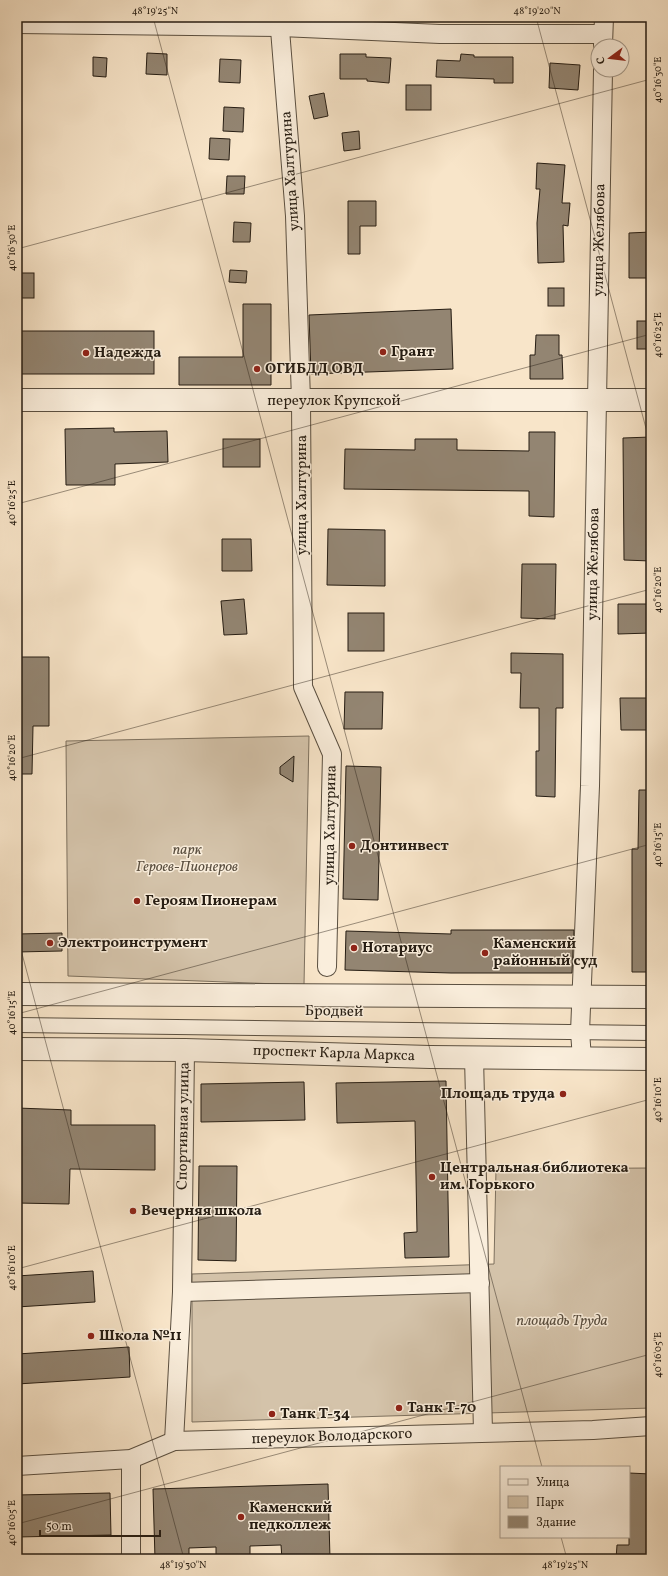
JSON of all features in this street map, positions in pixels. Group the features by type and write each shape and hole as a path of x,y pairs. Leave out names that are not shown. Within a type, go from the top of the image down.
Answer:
{"street":[{"path":"17,24 280,22 440,34 604,32"},
{"name":"улица Халтурина","path":"280,22 294,216 301,400 303,687 332,754 327,968"},
{"name":"улица Желябова","path":"582,1058 580,1032 590,779 603,78"},
{"name":"переулок Крупской","path":"17,400 651,400"},
{"path":"17,994 651,997"},
{"name":"Бродвей","path":"17,1025 651,1033"},
{"name":"проспект Карла Маркса","path":"17,1049 185,1050 430,1057 474,1056 651,1059"},
{"name":"Спортивная улица","path":"174,1441 182,1292 185,1050"},
{"path":"474,1056 483,1432"},
{"path":"182,1292 480,1283"},
{"name":"переулок Володарского","path":"17,1466 131,1460 174,1441 593,1430 651,1426"},
{"path":"131,1460 131,1559"}],"green space":[{"name":"парк Героев-Пионеров","path":"309,736 304,985 68,976 66,741"},
{"name":"площадь Труда","path":"651,1168 651,1408 192,1422 192,1274 494,1264 496,1169"}],"building":[{"path":"147,53 167,54 167,75 146,74"},
{"path":"340,54 366,54 366,57 391,58 389,83 367,81 367,79 340,79"},
{"path":"461,54 474,55 474,57 513,57 513,83 494,83 494,79 436,77 437,60 460,61"},
{"path":"93,57 107,58 106,77 93,76"},
{"path":"220,59 241,60 240,83 219,82"},
{"path":"550,63 580,65 578,90 549,88"},
{"path":"406,85 431,85 431,110 406,110"},
{"path":"324,93 328,116 314,119 309,96"},
{"path":"224,107 244,108 243,132 223,131"},
{"path":"359,131 360,149 344,151 342,133"},
{"path":"210,138 230,139 229,160 209,159"},
{"path":"537,163 565,165 562,203 570,203 568,226 563,225 564,262 538,263 537,223 540,189 536,189"},
{"path":"227,176 245,176 244,194 226,194"},
{"path":"348,201 376,201 376,226 360,226 360,254 348,254"},
{"path":"234,222 251,223 250,242 233,242"},
{"path":"651,232 651,278 629,278 629,233"},
{"path":"230,270 247,271 246,283 229,282"},
{"path":"17,273 34,273 34,298 17,298"},
{"path":"548,288 564,288 564,306 548,306"},
{"path":"243,304 271,304 271,385 179,385 179,357 243,357"},
{"path":"451,309 453,369 311,374 309,315"},
{"path":"637,321 651,321 651,349 637,349"},
{"name":"Надежда","path":"17,331 154,331 154,374 17,374"},
{"path":"536,335 559,335 559,355 562,355 563,379 530,379 530,355 535,355"},
{"path":"114,428 114,432 167,431 168,462 115,464 115,485 66,485 65,429"},
{"path":"529,432 555,432 554,517 529,516 529,491 344,489 345,449 415,450 415,439 457,439 457,450 529,451"},
{"path":"651,437 651,561 624,560 623,438"},
{"path":"223,439 260,439 260,467 223,467"},
{"path":"328,529 385,530 385,586 327,585"},
{"path":"222,539 251,539 252,571 222,571"},
{"path":"522,564 556,564 555,619 521,618"},
{"path":"244,599 247,634 224,635 221,601"},
{"path":"618,604 648,604 648,615 651,615 651,633 618,634"},
{"path":"348,613 384,613 384,651 348,651"},
{"path":"511,653 563,654 563,708 556,708 555,797 536,796 536,751 539,751 539,708 520,708 521,673 511,673"},
{"path":"17,657 49,657 49,726 33,726 32,774 17,774"},
{"path":"345,692 383,692 382,729 344,729"},
{"path":"620,698 651,698 649,730 621,730"},
{"path":"294,756 293,782 280,774 280,767"},
{"path":"346,766 381,767 378,900 343,899"},
{"path":"639,790 651,790 651,972 632,972 632,849 638,849"},
{"path":"451,930 574,930 572,973 451,973 345,970 346,931 451,934"},
{"path":"62,933 62,951 17,952 17,934"},
{"name":"Центральная библиотека им. Горького","path":"446,1081 449,1257 405,1258 404,1233 417,1232 415,1121 337,1123 336,1083"},
{"path":"304,1082 305,1120 201,1122 201,1084"},
{"path":"17,1108 71,1110 71,1125 155,1125 155,1170 70,1169 69,1204 17,1203"},
{"path":"199,1166 237,1166 236,1261 198,1260"},
{"path":"93,1271 95,1302 17,1307 17,1276"},
{"path":"129,1347 130,1377 17,1384 17,1354"},
{"path":"630,1473 651,1474 651,1559 616,1559 617,1545 629,1545"},
{"name":"Каменский педколлеж","path":"328,1484 330,1559 282,1559 281,1545 250,1546 250,1557 216,1558 216,1547 189,1548 189,1559 155,1559 153,1489"},
{"path":"110,1493 111,1535 17,1537 17,1495"}],"place":[{"name":"Грант","path":"383,352"},
{"name":"Надежда","path":"86,353"},
{"name":"ОГИБДД ОВД","path":"257,369"},
{"name":"Донтинвест","path":"352,846"},
{"name":"Героям Пионерам","path":"137,901"},
{"name":"Электроинструмент","path":"50,943"},
{"name":"Нотариус","path":"354,948"},
{"name":"Каменский районный суд","path":"485,953"},
{"name":"Площадь труда","path":"563,1094"},
{"name":"Центральная библиотека им. Горького","path":"432,1177"},
{"name":"Вечерняя школа","path":"133,1211"},
{"name":"Школа №11","path":"91,1336"},
{"name":"Танк Т-70","path":"399,1408"},
{"name":"Танк Т-34","path":"272,1414"},
{"name":"Каменский педколлеж","path":"241,1517"}]}
